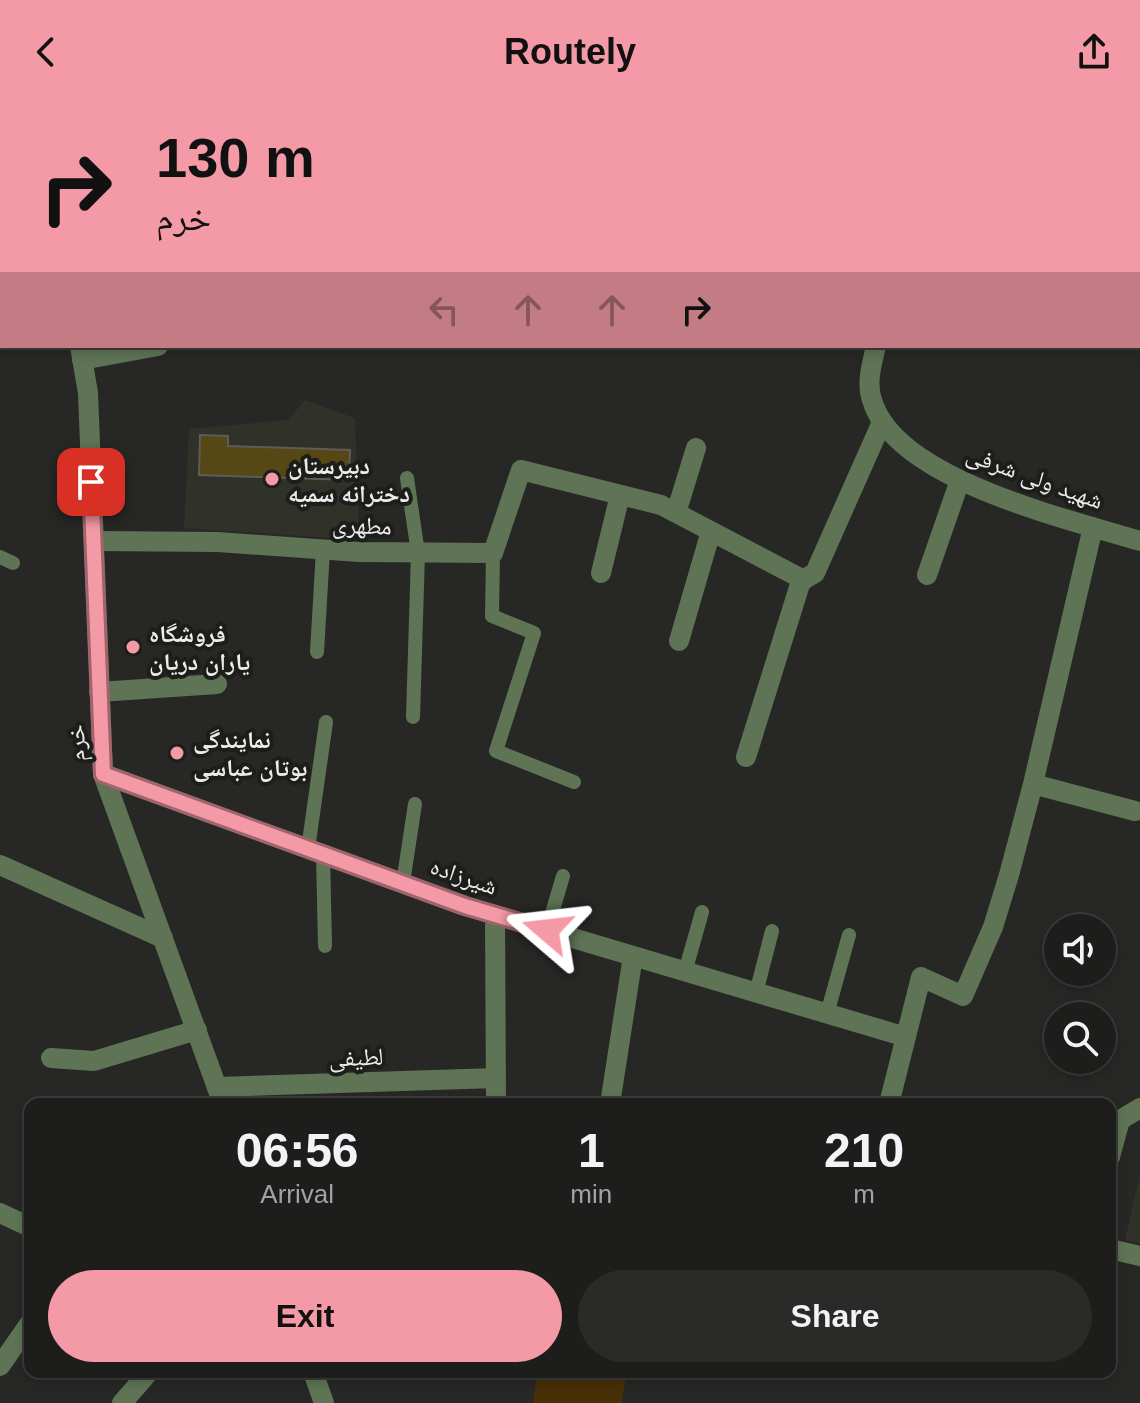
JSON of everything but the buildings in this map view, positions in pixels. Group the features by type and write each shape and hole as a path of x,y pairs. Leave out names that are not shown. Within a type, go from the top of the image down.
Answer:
{"street":[{"name":"خرم","path":"136,348 81,353 88,393 103,774 220,1096"},
{"path":"746,757 804,580 815,573 882,422 872,401 869,381 876,348"},
{"name":"شهید ولی شرفی","path":"882,422 891,434 933,465 960,480 1016,503 1093,527 1138,533"},
{"path":"676,513 696,448"},
{"path":"493,553 521,470 661,505 804,580"},
{"path":"927,575 960,480"},
{"path":"601,573 620,495"},
{"path":"891,1098 921,977 963,996 993,927 1033,784 1093,527"},
{"path":"679,641 711,531"},
{"name":"مطهری","path":"94,541 218,542 323,550 493,553"},
{"path":"99,692 217,684"},
{"name":"شیرزاده","path":"103,774 495,915 906,1037"},
{"path":"1033,784 1135,811"},
{"path":"0,865 163,938"},
{"path":"495,915 496,1098"},
{"path":"611,1098 633,956"},
{"path":"51,1058 94,1061 197,1030"},
{"name":"لطیفی","path":"220,1096 496,1078"},
{"path":"1116,1135 1120,1120 1140,1108"},
{"path":"0,1213 24,1224"},
{"path":"1116,1250 1140,1256"},
{"path":"0,1366 24,1332"},
{"path":"122,1403 144,1378"},
{"path":"315,1378 324,1403"}],"lane":[{"path":"407,478 418,553 413,717"},
{"path":"317,652 323,550"},
{"path":"493,553 492,616 534,633 496,751 574,782"},
{"path":"325,946 315,852 326,722"},
{"path":"403,883 415,804"},
{"path":"547,930 563,876"},
{"path":"685,972 702,912"},
{"path":"756,993 772,931"},
{"path":"827,1014 849,935"}],"shaded area":[{"name":"دبیرستان دخترانه سمیه","path":"305,400 355,418 359,540 184,528 189,429 288,420"},
{"path":"1140,1174 1140,1243 1125,1240"},
{"path":"536,1378 626,1378 621,1403 533,1403"}],"place":[{"name":"دبیرستان دخترانه سمیه","path":"272,479"},
{"name":"فروشگاه یاران دریان","path":"133,647"},
{"name":"نمایندگی بوتان عباسی","path":"177,753"}],"route":[{"path":"91,482 103,774 465,906 547,930"}]}
